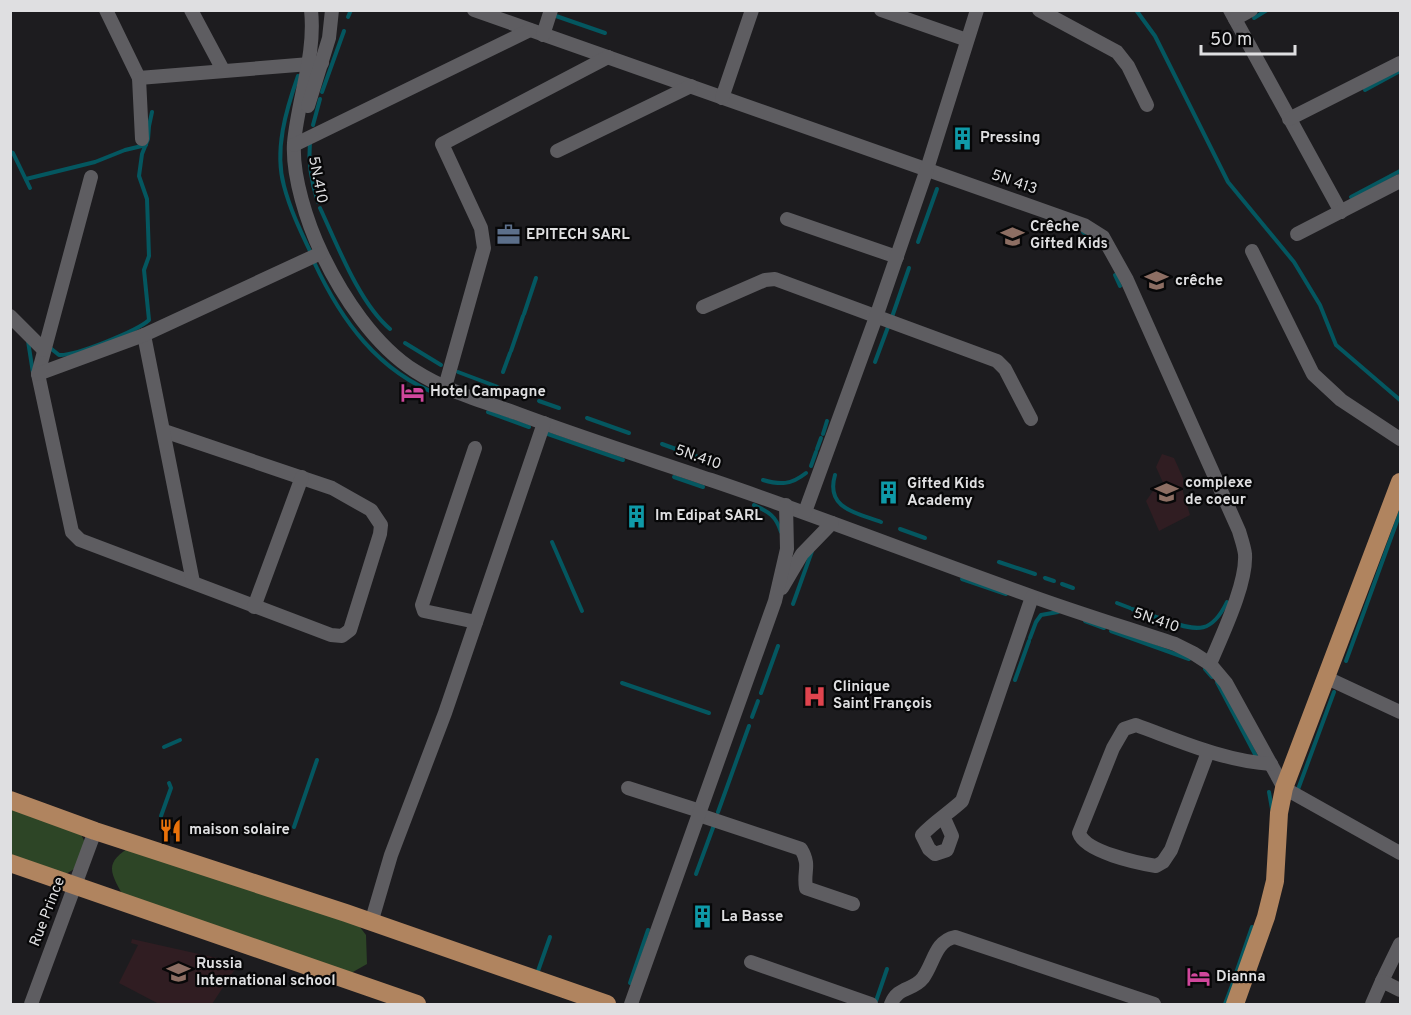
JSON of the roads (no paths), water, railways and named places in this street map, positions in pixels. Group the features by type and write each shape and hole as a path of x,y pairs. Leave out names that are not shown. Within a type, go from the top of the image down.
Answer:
{"main road":[{"path":"1235,1005 1266,917 1275,881 1279,813 1284,788 1401,482"},
{"path":"10,800 607,1005"},
{"path":"10,863 417,1005"}],"street":[{"path":"105,10 139,78 142,139"},
{"path":"191,10 223,70"},
{"name":"5N.410","path":"311,10 315,64 295,139 296,170 304,208 321,254 368,328 389,351 414,371 445,387 544,423 786,505 1032,597 1175,644 1210,664 1226,683 1284,788"},
{"path":"139,78 315,64 329,38 332,10"},
{"name":"5N 413","path":"474,10 1084,225 1103,237 1127,280 1234,520 1245,554 1237,596 1210,664"},
{"path":"295,139 536,32 551,10"},
{"path":"722,98 752,10"},
{"path":"881,10 967,40"},
{"path":"805,512 897,257 977,10"},
{"path":"1038,10 1117,52 1128,66 1147,105"},
{"path":"1251,10 1233,15 1341,212"},
{"path":"445,387 484,248 484,237 482,228 442,144 608,57"},
{"path":"1289,119 1401,63"},
{"path":"557,151 691,86"},
{"path":"91,177 38,374 72,532 80,540 331,635 342,636 350,630 380,534 381,525 371,510 332,488 164,431"},
{"path":"1297,234 1401,181"},
{"path":"787,219 897,257"},
{"path":"1252,251 1313,374 1341,400 1401,439"},
{"path":"38,374 144,335 321,254"},
{"path":"703,307 770,279 998,361 1005,369 1031,419"},
{"path":"10,316 44,350"},
{"path":"144,335 193,582"},
{"path":"371,923 391,855 445,713 544,423"},
{"path":"475,448 422,604 424,611 476,622"},
{"path":"254,607 302,477"},
{"path":"631,1005 775,601 787,549 786,505"},
{"path":"775,601 802,554 832,523"},
{"path":"944,818 962,801 1032,597"},
{"path":"1327,678 1401,712"},
{"path":"1208,752 1171,850 1163,862 1156,866 1118,857 1080,838 1079,833 1108,759 1124,729 1130,726 1136,726 1208,752 1251,763 1271,764"},
{"path":"628,788 801,849 807,859 807,872 804,878 806,888 854,904"},
{"path":"1284,788 1401,853"},
{"name":"Rue Prince","path":"31,1005 95,831"},
{"path":"891,1005 896,994 922,980 941,944 946,939 954,937 1154,1005"},
{"path":"1372,1005 1401,944"},
{"path":"751,962 871,1005"},
{"path":"1382,981 1401,990"}],"waterway":[{"path":"348,17 351,10"},
{"path":"1136,10 1155,36 1228,182 1294,262 1320,305 1336,345 1400,400"},
{"path":"1254,18 1267,10"},
{"path":"556,16 605,33"},
{"path":"322,92 344,31"},
{"path":"1365,90 1400,71"},
{"path":"298,76 289,102 280,158 286,195 310,251"},
{"path":"313,125 320,99"},
{"path":"49,347 59,355 78,352 119,336 149,320 144,270 149,256 147,199 139,176 152,112"},
{"path":"310,141 309,157 318,202"},
{"path":"26,179 95,162 125,150 146,145"},
{"path":"10,152 13,153 30,188"},
{"path":"1351,197 1400,171"},
{"path":"918,242 937,189"},
{"path":"320,208 359,289 368,304 390,329"},
{"path":"1083,232 1098,245"},
{"path":"314,262 336,304 364,342 398,373 440,395"},
{"path":"892,317 909,268"},
{"path":"1115,275 1120,286"},
{"path":"524,314 536,278"},
{"path":"511,351 523,316"},
{"path":"875,362 888,327"},
{"path":"28,341 33,373"},
{"path":"405,343 441,365"},
{"path":"503,372 510,353"},
{"path":"458,372 498,387"},
{"path":"539,401 559,408"},
{"path":"488,412 529,427"},
{"path":"587,418 629,433"},
{"path":"823,434 827,421"},
{"path":"545,433 623,460"},
{"path":"817,449 821,438"},
{"path":"662,444 709,461"},
{"path":"811,466 816,452"},
{"path":"763,480 785,483 806,473"},
{"path":"835,475 833,486 839,502 853,512 881,522"},
{"path":"674,477 703,487"},
{"path":"754,505 771,515 781,532"},
{"path":"1346,661 1400,513"},
{"path":"900,529 925,538"},
{"path":"552,542 582,611"},
{"path":"793,604 812,551"},
{"path":"999,562 1035,574"},
{"path":"1045,578 1054,581"},
{"path":"962,579 1006,594"},
{"path":"1062,584 1073,588"},
{"path":"1168,621 1196,628 1210,625 1216,620 1227,602"},
{"path":"1117,603 1130,608"},
{"path":"1132,609 1150,615"},
{"path":"1030,638 1041,615 1058,612"},
{"path":"1153,616 1165,620"},
{"path":"1085,621 1104,628"},
{"path":"1111,631 1189,659"},
{"path":"1015,680 1029,641"},
{"path":"761,693 778,646"},
{"path":"1205,669 1212,677"},
{"path":"1217,682 1257,758"},
{"path":"622,683 709,713"},
{"path":"1297,792 1334,692"},
{"path":"752,717 758,701"},
{"path":"718,812 749,726"},
{"path":"164,747 180,740"},
{"path":"294,827 317,760"},
{"path":"161,816 171,788 169,783"},
{"path":"1269,792 1272,809"},
{"path":"696,874 714,825"},
{"path":"1235,976 1252,927"},
{"path":"630,983 648,930"},
{"path":"538,971 550,937"},
{"path":"874,1001 876,1001 887,969"},
{"path":"1225,1004 1233,983"}],"place":[{"name":"Pressing","path":"962,138"},
{"name":"EPITECH SARL","path":"508,235"},
{"name":"Crêche Gifted Kids","path":"1012,236"},
{"name":"crêche","path":"1157,281"},
{"name":"Hotel Campagne","path":"412,392"},
{"name":"complexe de coeur","path":"1167,492"},
{"name":"Gifted Kids Academy","path":"889,493"},
{"name":"Im Edipat SARL","path":"637,516"},
{"name":"Clinique Saint François","path":"815,696"},
{"name":"maison solaire","path":"171,830"},
{"name":"La Basse","path":"703,917"},
{"name":"Russia International school","path":"178,973"},
{"name":"Dianna","path":"1198,977"}]}
